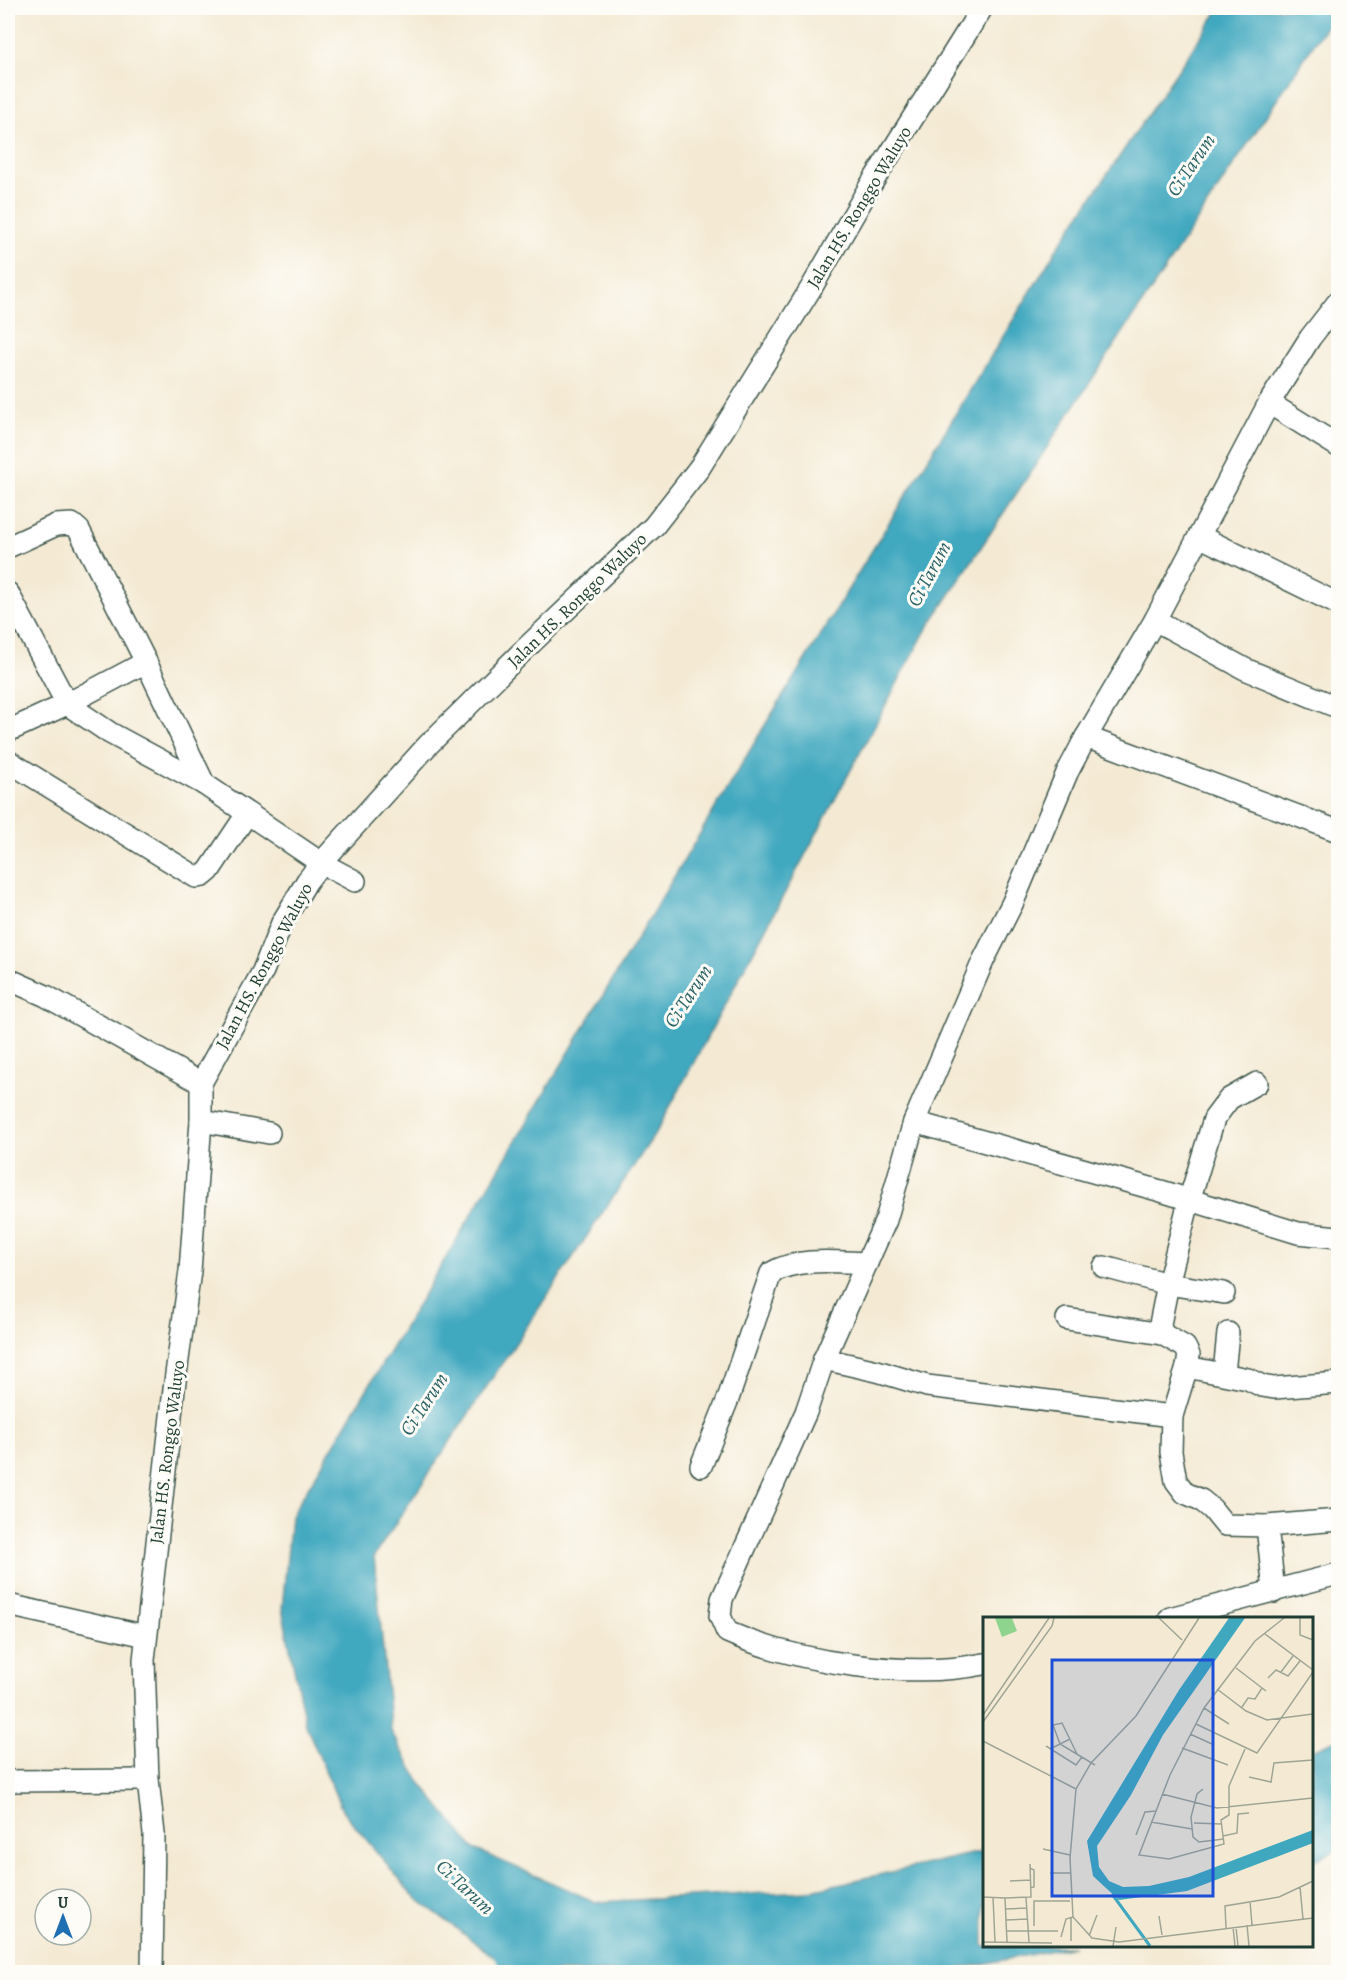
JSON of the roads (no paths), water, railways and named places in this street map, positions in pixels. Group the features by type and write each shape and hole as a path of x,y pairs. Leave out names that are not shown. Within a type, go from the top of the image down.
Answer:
{"street":[{"name":"Jalan HS. Ronggo Waluyo","path":"152,1972 154,1834 148,1780 144,1660 174,1389 190,1271 201,1121 201,1083 263,971 282,923 307,880 428,745 654,526 700,467 813,285 870,186 982,8"},
{"path":"983,1664 950,1669 894,1670 816,1658 750,1642 727,1632 720,1616 722,1599 806,1412 824,1359 885,1220 914,1122 983,961 1013,902 1067,773 1155,620 1269,403 1310,338 1338,302"},
{"path":"1269,403 1338,446"},
{"path":"8,547 56,525 72,524 79,530 146,662 204,784"},
{"path":"1199,536 1338,604"},
{"path":"8,593 66,704 110,733 204,784 321,863 355,881"},
{"path":"1155,620 1245,669 1332,705"},
{"path":"8,731 146,662"},
{"path":"1086,737 1338,831"},
{"path":"8,760 195,877 203,876 209,871 247,814"},
{"path":"8,979 46,996 201,1083"},
{"path":"1162,1334 1160,1324 1168,1284 1189,1201 1214,1119 1229,1099 1257,1083"},
{"path":"201,1121 269,1133"},
{"path":"914,1122 1161,1191 1298,1233 1338,1237"},
{"path":"701,1466 728,1399 771,1273 781,1267 804,1263 867,1263"},
{"path":"1104,1267 1168,1284 1224,1293"},
{"path":"1067,1319 1162,1334 1185,1347 1189,1355 1187,1367 1172,1416 1171,1452 1176,1481 1185,1493 1201,1500 1212,1509 1225,1525 1267,1526 1338,1520"},
{"path":"1224,1373 1228,1333"},
{"path":"824,1359 877,1371 927,1386 1172,1416"},
{"path":"1187,1367 1248,1378 1262,1386 1274,1388 1338,1383"},
{"path":"1267,1526 1274,1592"},
{"path":"1174,1617 1338,1574"},
{"path":"8,1605 146,1636"},
{"path":"8,1781 148,1780"}],"water":[{"name":"Ci Tarum","path":"1220,8 1338,8 925,632 657,1131 374,1556 391,1731 420,1782 474,1849 596,1902 807,1891 983,1851 983,1947 1069,1947 942,1972 514,1972 412,1895 342,1810 305,1723 282,1609 291,1516 762,730 1056,250"},
{"path":"1338,1739 1338,1850 1313,1861 1313,1750"}],"waterway":[{"path":"496,1955 505,1972"}]}
